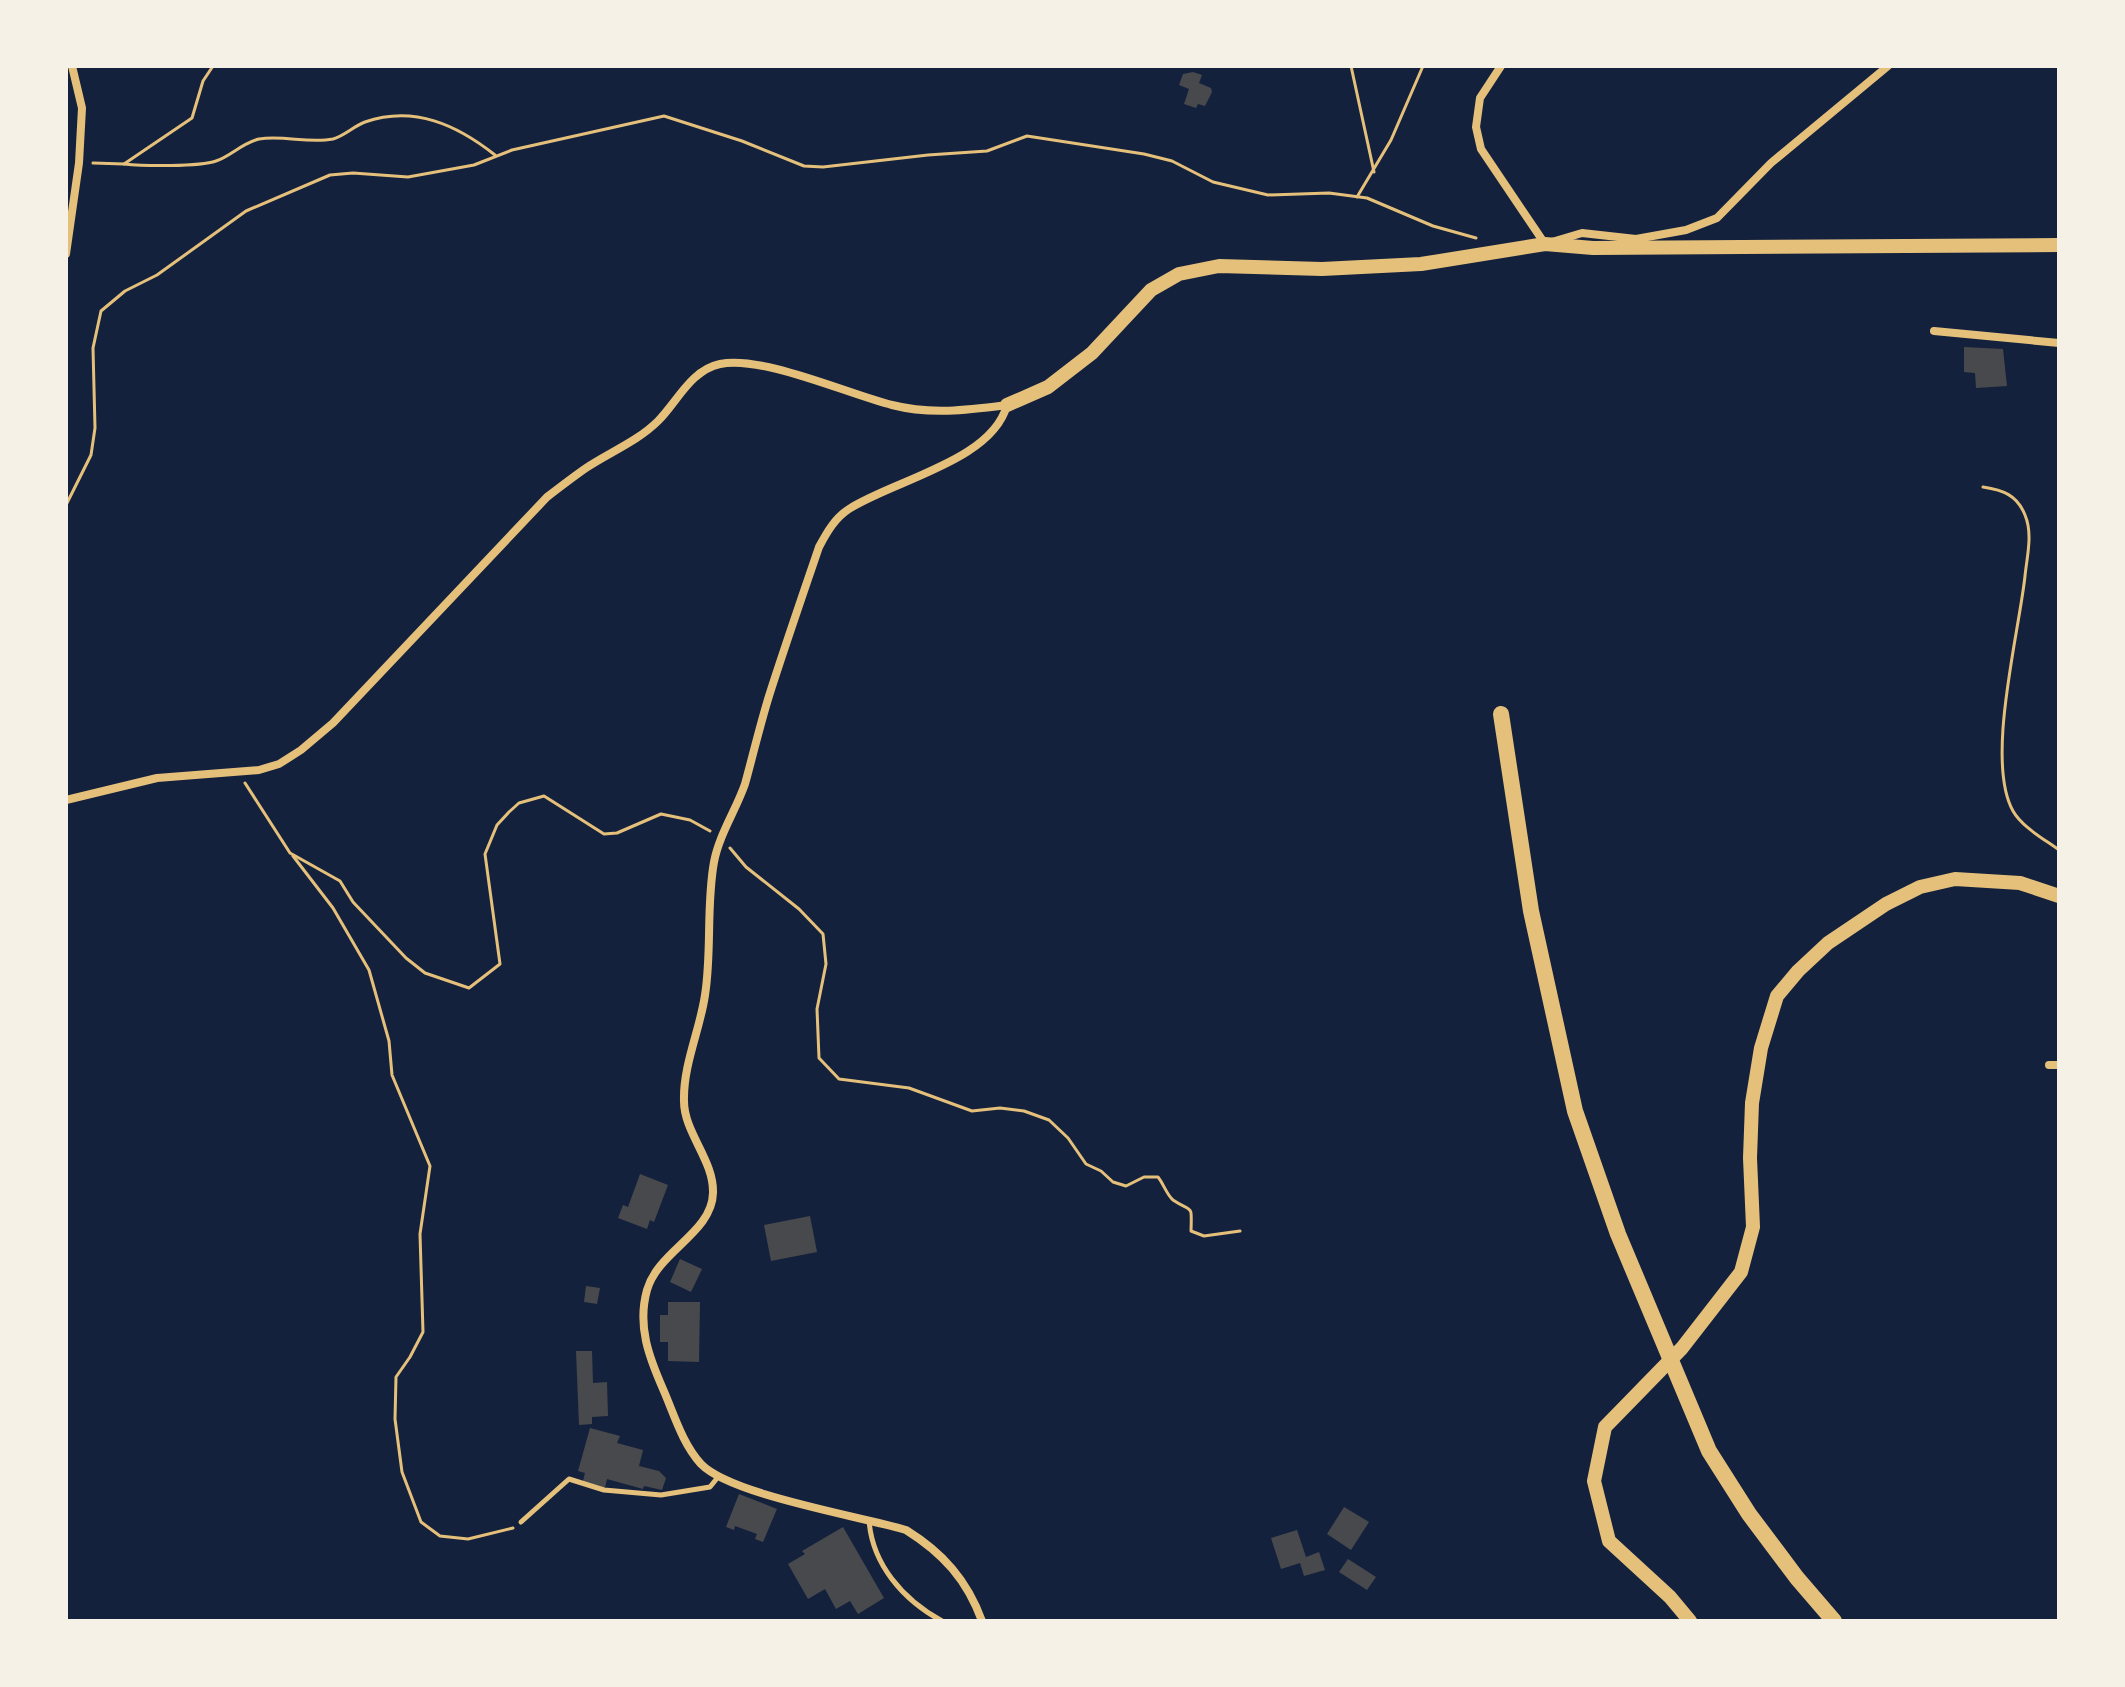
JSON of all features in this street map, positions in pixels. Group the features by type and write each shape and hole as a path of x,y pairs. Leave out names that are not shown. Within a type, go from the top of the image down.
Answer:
{"main road":[{"path":"1501,714 1531,911 1575,1111 1618,1234 1709,1451 1749,1514 1834,1621"}],"street":[{"path":"66,254 79,163 82,108 72,66"},
{"path":"1501,66 1480,98 1476,127 1481,149 1545,244"},
{"path":"66,800 157,778 259,770 279,764 301,750 333,723 547,497 658,421 696,376 718,364 745,363 791,373 892,405 933,412 1007,405 1048,387 1092,353 1151,290 1179,274 1219,266 1322,269 1421,264 1545,244 1582,233 1636,239 1686,230 1717,218 1771,163 1888,66"},
{"path":"1545,244 1593,248 2059,245"},
{"path":"1934,331 2059,343"},
{"path":"980,1621 964,1581 948,1561 906,1530 755,1492 718,1477 703,1466 687,1447 649,1355 643,1332 647,1289 656,1269 699,1226 709,1210 713,1192 708,1169 683,1103 687,1070 705,994 714,859 744,787 773,683 819,547 829,527 847,510 964,453 989,435 1004,416 1007,405"},
{"path":"1690,1621 1670,1597 1609,1541 1594,1481 1605,1427 1671,1360 1741,1272 1753,1227 1750,1158 1752,1103 1761,1048 1777,996 1828,943 1886,904 1920,887 1955,879 1994,881 2020,883 2059,896"}],"lane":[{"path":"521,1522 569,1479 604,1490 661,1495 710,1487 718,1477"},
{"path":"869,1519 871,1543 901,1592 918,1608 942,1621"}],"path":[{"path":"124,164 192,118 203,81 213,66"},
{"path":"1351,66 1374,172"},
{"path":"1357,197 1391,140 1423,66"},
{"path":"79,163 145,166 216,161 240,146 260,139 335,138 363,123 386,116 422,116 454,127 497,156"},
{"path":"66,505 91,455 95,428 93,348 101,311 125,291 157,275 246,211 330,175 353,173 408,177 474,165 512,150 664,116 754,145 804,166 960,155 987,151 1027,136 1144,154 1172,161 1213,182 1268,195 1329,193 1367,198 1433,226 1514,249"},
{"path":"1983,487 2005,490 2018,501 2026,517 2029,539 2023,597 2002,723 2004,780 2013,810 2023,823 2059,850"},
{"path":"290,853 333,908 369,970 389,1041 392,1075 430,1166 420,1234 423,1332 396,1377 395,1419 402,1472 421,1522 440,1536 468,1539 512,1528 521,1522"}],"building":[{"path":"1193,72 1202,75 1199,83 1211,88 1212,92 1205,106 1198,104 1196,108 1184,104 1189,89 1179,85 1183,74"},
{"path":"1964,347 2003,349 2007,386 1976,388 1975,373 1964,372"},
{"path":"640,1174 668,1185 654,1222 650,1220 647,1229 618,1218 623,1205 628,1207"},
{"path":"810,1216 817,1252 771,1261 764,1225"},
{"path":"680,1259 702,1269 691,1292 670,1282"},
{"path":"586,1286 600,1288 597,1304 584,1302"},
{"path":"668,1302 700,1302 699,1362 668,1361 668,1342 660,1342 660,1315 668,1315"},
{"path":"576,1351 592,1351 593,1383 607,1382 608,1416 592,1417 592,1424 579,1425"},
{"path":"590,1428 620,1436 617,1443 643,1450 639,1466 659,1471 666,1478 662,1490 644,1486 643,1489 607,1479 605,1488 583,1481 585,1473 578,1471"},
{"path":"739,1494 777,1509 763,1542 755,1539 757,1534 735,1526 734,1530 726,1527"},
{"path":"1344,1507 1369,1522 1351,1550 1327,1534"},
{"path":"843,1527 884,1598 858,1614 850,1601 836,1609 825,1589 808,1599 788,1564 805,1554 802,1551"},
{"path":"1297,1530 1306,1557 1319,1552 1325,1570 1304,1576 1300,1563 1281,1569 1271,1538"},
{"path":"1348,1559 1376,1577 1367,1590 1339,1572"}]}
